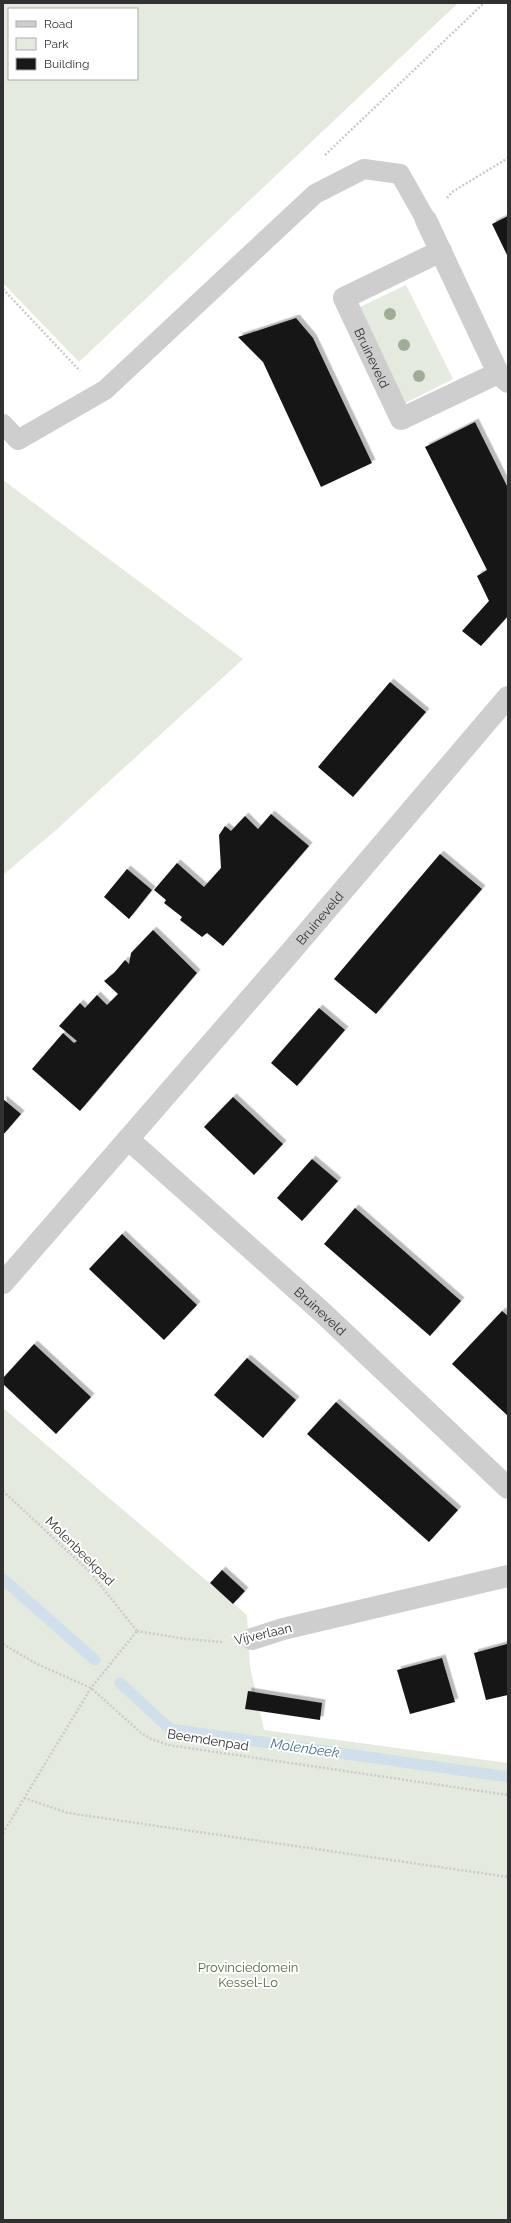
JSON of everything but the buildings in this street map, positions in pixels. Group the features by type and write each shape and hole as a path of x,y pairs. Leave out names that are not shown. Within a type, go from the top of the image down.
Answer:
{"street":[{"name":"Bruineveld","path":"426,220 503,378 401,419 344,298 441,251"},
{"name":"Bruineveld","path":"3,1283 288,955 508,697"},
{"name":"Bruineveld","path":"128,1138 323,1313 508,1488"},
{"name":"Vijverlaan","path":"252,1639 283,1629 508,1576"}],"lane":[{"path":"3,424 11,441 105,390 316,194 364,169 400,174 426,220"}],"path":[{"path":"323,156 484,3"},
{"path":"426,220 452,192 508,158"},
{"path":"3,290 84,374"},
{"name":"Molenbeekpad","path":"3,1491 90,1572 137,1630"},
{"path":"3,1833 91,1688 137,1630"},
{"name":"Vijverlaan","path":"137,1630 209,1641 231,1642 252,1639"},
{"path":"3,1644 37,1664 91,1688"},
{"name":"Beemdenpad","path":"91,1688 140,1732 151,1739 168,1745 508,1795"},
{"path":"24,1798 68,1813 508,1877"}],"green space":[{"path":"3,3 458,3 79,362 3,283"},
{"path":"406,285 453,379 405,403 358,308"},
{"path":"3,480 243,659 56,830 3,875"},
{"name":"Provinciedomein Kessel-Lo","path":"3,1408 247,1615 250,1667 264,1730 508,1763 508,2220 3,2220"}],"waterway":[{"name":"Molenbeek","path":"3,1579 95,1660"},
{"name":"Molenbeek","path":"120,1683 170,1729 508,1777"}]}
